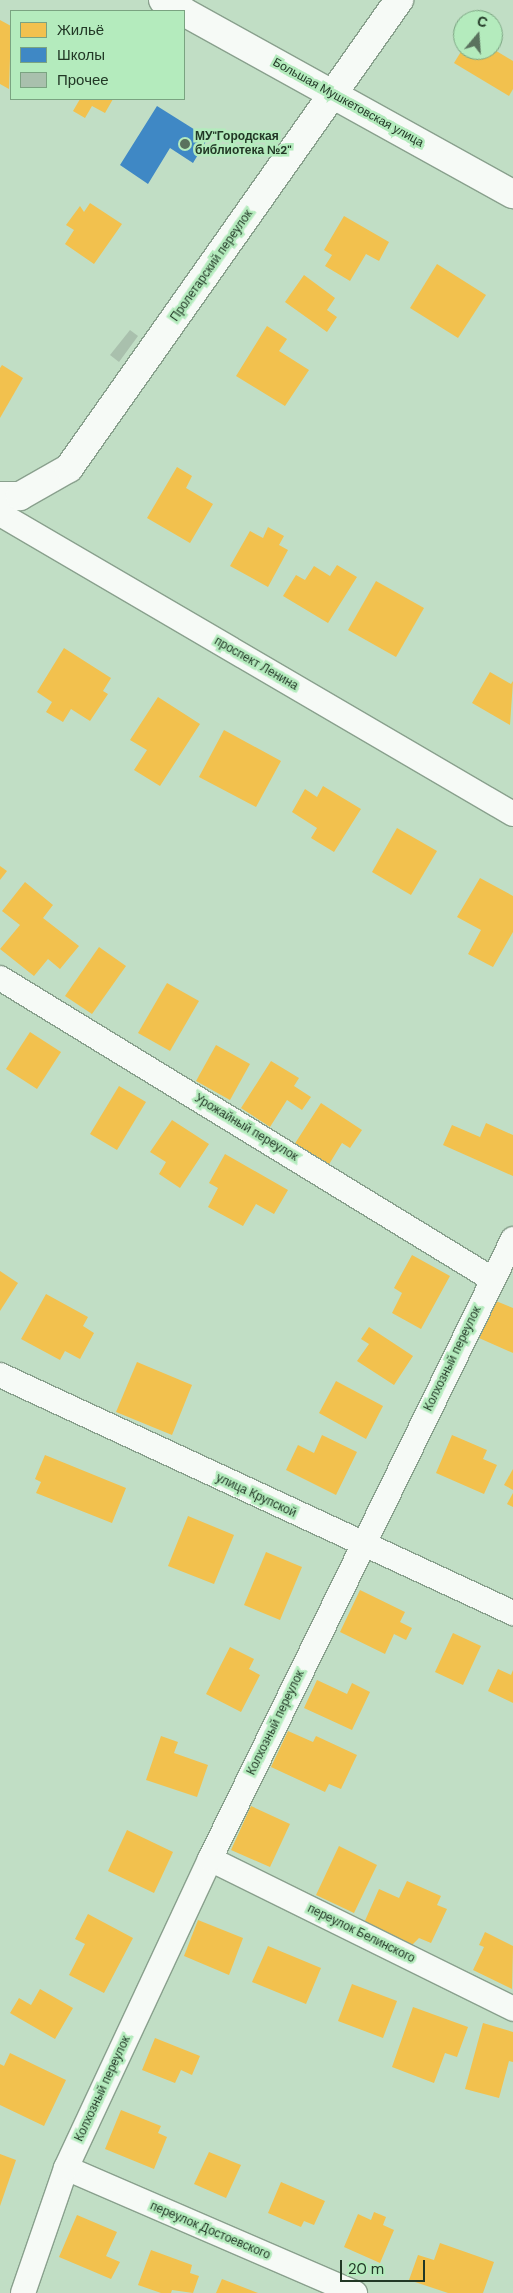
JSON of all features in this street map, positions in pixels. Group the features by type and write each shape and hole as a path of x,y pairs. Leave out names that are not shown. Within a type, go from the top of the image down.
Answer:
{"main road":[{"name":"Большая Мушкетовская улица","path":"163,0 180,10"},
{"name":"Пролетарский переулок","path":"0,496 20,496 69,468 399,0"},
{"name":"Большая Мушкетовская улица","path":"185,13 513,194"}],"street":[{"name":"проспект Ленина","path":"0,514 513,814"},
{"name":"Урожайный переулок","path":"0,978 492,1279"},
{"name":"Колхозный переулок","path":"23,2293 49,2212 66,2168 210,1859 361,1545 513,1239"},
{"name":"улица Крупской","path":"0,1375 361,1545 513,1613"},
{"name":"переулок Белинского","path":"210,1859 513,2009"},
{"name":"переулок Достоевского","path":"66,2168 355,2293"}],"building: Жильё":[{"path":"0,20 10,25 9,89 0,84"},
{"path":"503,55 513,61 513,89 509,96 454,63 456,60 503,60"},
{"path":"79,100 112,100 105,113 92,106 85,118 73,111"},
{"path":"90,203 122,224 94,264 65,244 74,230 66,225 80,206 84,212"},
{"path":"344,216 389,242 379,261 366,254 350,281 325,266 332,255 324,250"},
{"path":"437,264 486,295 458,338 410,308"},
{"path":"304,275 335,298 327,310 337,317 327,332 285,302"},
{"path":"267,326 287,339 279,351 309,370 285,406 236,376"},
{"path":"2,365 23,378 0,418 0,368"},
{"path":"177,467 192,476 186,488 213,504 190,543 147,518"},
{"path":"268,527 284,536 279,545 288,550 268,587 230,566 250,531 263,538"},
{"path":"337,565 357,577 328,623 283,596 296,575 305,580 314,566 330,576"},
{"path":"376,581 424,608 396,657 348,630"},
{"path":"64,648 111,678 103,691 108,694 90,721 71,709 63,722 46,712 52,702 37,692"},
{"path":"490,672 511,684 513,681 510,725 472,703"},
{"path":"158,697 200,724 160,786 134,770 147,750 130,740"},
{"path":"224,730 281,761 256,807 199,777"},
{"path":"323,786 361,809 334,852 311,838 317,828 292,812 305,789 317,797"},
{"path":"397,828 437,851 411,895 372,872"},
{"path":"0,866 7,871 0,880"},
{"path":"480,878 513,896 513,932 493,967 468,954 481,930 457,917"},
{"path":"25,882 53,905 43,918 79,946 60,969 48,959 34,976 0,949 20,925 2,911"},
{"path":"99,947 126,966 92,1014 65,996"},
{"path":"167,983 199,1001 170,1051 138,1033"},
{"path":"30,1032 61,1052 37,1089 6,1069"},
{"path":"216,1045 250,1064 230,1100 196,1081"},
{"path":"271,1061 299,1078 294,1086 311,1097 302,1110 287,1100 270,1127 241,1108"},
{"path":"119,1086 146,1102 117,1150 90,1134"},
{"path":"321,1103 362,1130 350,1148 342,1143 328,1166 294,1145"},
{"path":"172,1120 209,1144 180,1188 159,1174 166,1162 150,1152"},
{"path":"486,1123 513,1135 513,1176 443,1145 452,1125 480,1137"},
{"path":"225,1154 288,1190 274,1214 256,1204 243,1226 208,1207 218,1188 209,1183"},
{"path":"412,1255 450,1276 421,1329 392,1313 402,1293 394,1288"},
{"path":"0,1271 18,1283 0,1311"},
{"path":"46,1294 88,1317 83,1326 94,1333 80,1359 65,1351 60,1360 21,1339"},
{"path":"496,1301 513,1308 513,1353 479,1338"},
{"path":"369,1327 413,1356 394,1385 357,1361 369,1344 361,1339"},
{"path":"137,1362 192,1385 172,1435 116,1412"},
{"path":"336,1381 383,1406 366,1439 319,1413"},
{"path":"322,1435 357,1452 336,1495 286,1470 298,1445 314,1453"},
{"path":"452,1435 487,1450 483,1459 497,1465 484,1494 436,1473"},
{"path":"45,1455 126,1488 112,1523 36,1493 41,1482 35,1479"},
{"path":"513,1469 513,1490 504,1485"},
{"path":"513,1493 513,1507 507,1504"},
{"path":"188,1516 234,1535 214,1584 168,1566"},
{"path":"266,1552 302,1567 280,1620 244,1605"},
{"path":"360,1590 405,1612 400,1622 412,1628 406,1640 394,1634 385,1654 340,1632"},
{"path":"453,1633 481,1646 463,1685 435,1672"},
{"path":"230,1647 254,1659 249,1669 260,1675 241,1712 206,1694"},
{"path":"498,1669 511,1675 513,1670 513,1703 488,1691"},
{"path":"317,1680 347,1694 352,1683 370,1692 352,1730 304,1708"},
{"path":"288,1731 313,1742 316,1736 357,1755 341,1789 329,1784 325,1792 271,1767"},
{"path":"161,1736 178,1742 174,1753 208,1765 197,1797 146,1780"},
{"path":"251,1806 290,1824 270,1867 231,1850"},
{"path":"127,1830 173,1852 154,1893 108,1871"},
{"path":"339,1846 377,1865 354,1913 316,1895"},
{"path":"407,1881 441,1896 437,1905 447,1909 431,1943 419,1938 412,1945 364,1923 379,1889 399,1898"},
{"path":"88,1914 133,1938 104,1993 69,1975 85,1944 75,1939"},
{"path":"198,1920 243,1938 229,1975 184,1956"},
{"path":"485,1932 513,1946 512,1989 473,1970 484,1947 479,1945"},
{"path":"268,1946 321,1968 306,2004 252,1982"},
{"path":"352,1984 397,2001 383,2038 338,2021"},
{"path":"40,1989 73,2008 55,2039 10,2013 19,1998 31,2005"},
{"path":"413,2007 468,2027 457,2057 445,2053 434,2083 392,2067"},
{"path":"483,2023 513,2032 513,2062 509,2061 499,2098 465,2089"},
{"path":"155,2038 200,2056 192,2075 181,2070 175,2083 142,2070"},
{"path":"10,2053 66,2080 44,2126 0,2105 0,2064 4,2066"},
{"path":"121,2110 161,2126 158,2133 167,2137 154,2169 105,2149"},
{"path":"209,2152 241,2165 226,2198 194,2184"},
{"path":"0,2154 16,2160 0,2206"},
{"path":"281,2182 325,2201 314,2225 304,2221 301,2227 268,2213"},
{"path":"374,2212 386,2217 383,2225 394,2230 380,2263 344,2247 358,2214 371,2220"},
{"path":"77,2215 117,2232 106,2256 120,2262 111,2279 59,2257"},
{"path":"440,2243 494,2262 483,2293 448,2293 409,2280 418,2255 434,2260"},
{"path":"151,2250 192,2265 190,2273 199,2276 193,2293 172,2290 171,2293 161,2293 138,2285"},
{"path":"222,2279 258,2293 216,2293"}],"building: Школы":[{"path":"157,106 208,138 193,163 170,148 148,184 120,165"}],"building: Прочее":[{"path":"130,330 138,336 119,362 110,355"}],"place":[{"name":"МУ\"Городская библиотека №2\"","path":"185,144"}]}
